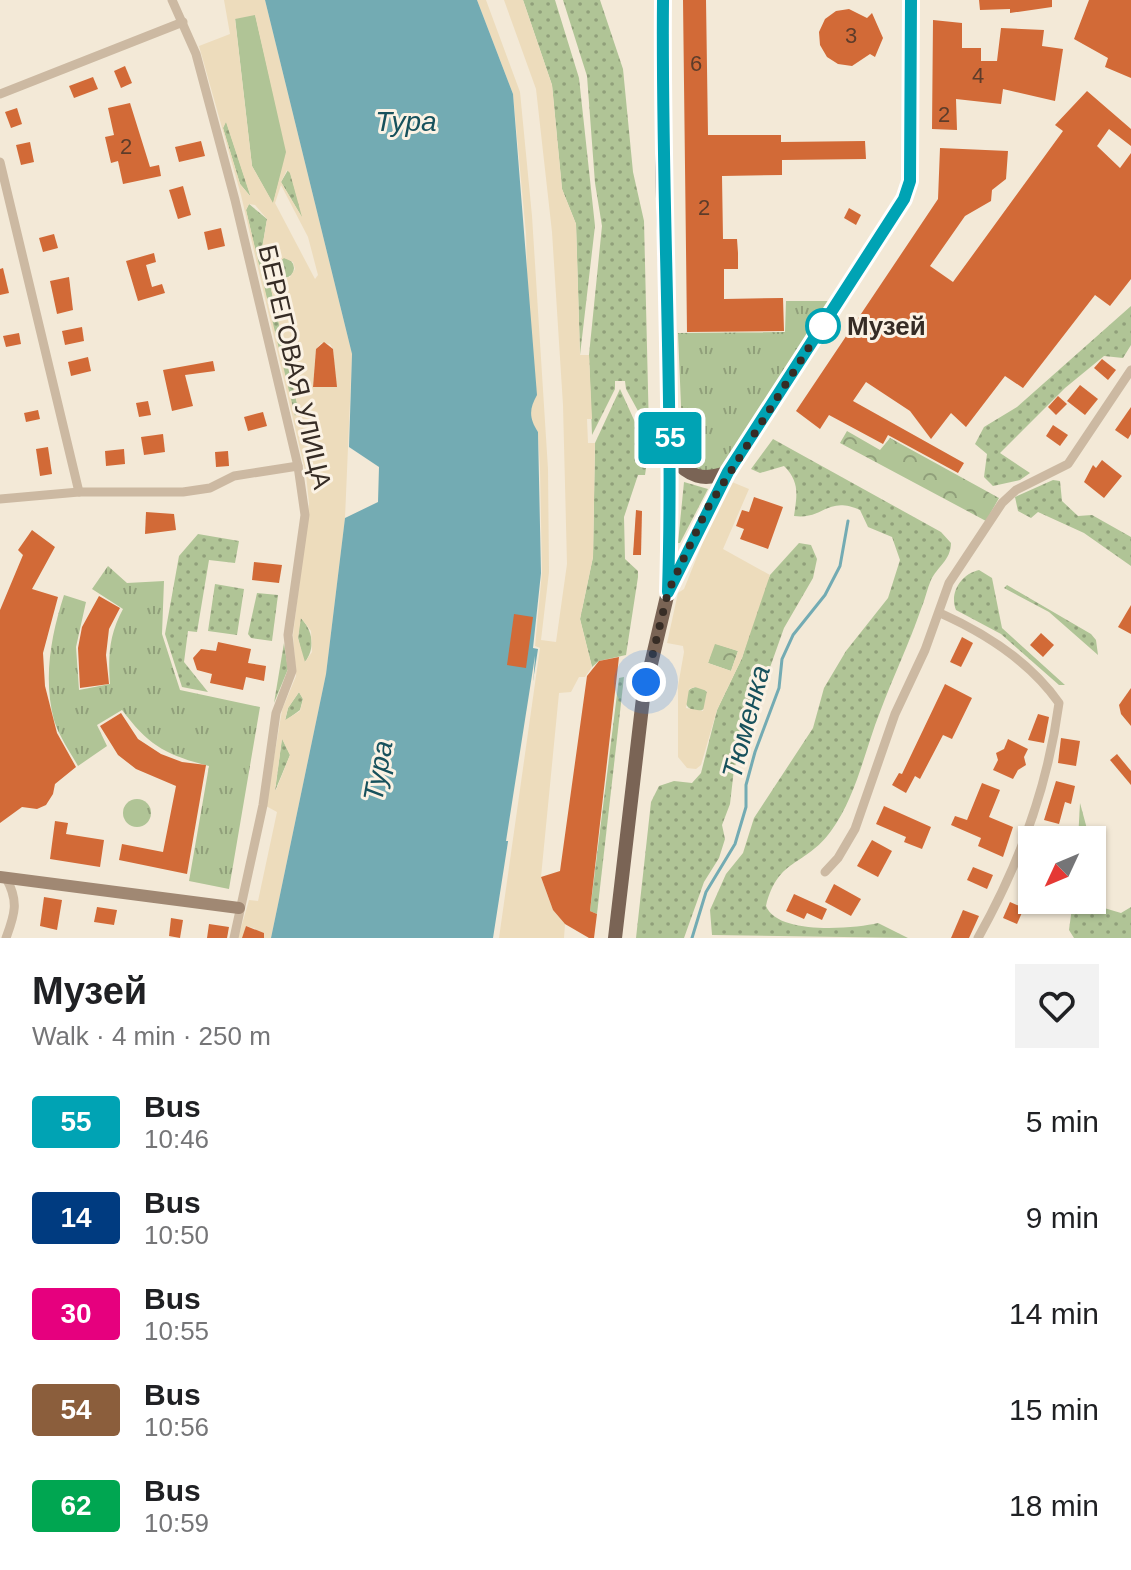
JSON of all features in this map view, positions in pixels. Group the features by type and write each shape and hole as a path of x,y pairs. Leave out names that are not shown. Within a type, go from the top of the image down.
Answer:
{"main road":[{"path":"615,938 643,698 668,592 671,456 662,166 663,0"},
{"path":"668,592 728,472 904,199 910,181 911,0"},
{"path":"671,456 697,477 708,479 728,472"}],"street":[{"name":"БЕРЕГОВАЯ УЛИЦА","path":"172,0 196,54 235,200 298,466 305,515 288,635 292,671 276,713 263,805 234,938"},
{"path":"0,94 183,22"},
{"path":"0,162 79,492"},
{"path":"825,872 855,829 895,714 940,613 949,583 1002,503 1016,490 1068,464 1131,370"},
{"path":"0,499 79,492 183,492 210,488 234,476 298,466"},
{"path":"940,613 966,625 1019,661 1045,683 1059,703 1052,755 1037,806 1015,865 978,938"},
{"path":"3,877 239,908"},
{"path":"3,877 16,894 16,912 6,938"}],"green space":[{"path":"523,0 555,0 579,78 595,226 580,355 576,224 562,189 552,85"},
{"path":"563,0 600,0 623,69 633,172 644,221 649,431 626,389 625,381 615,381 615,389 592,435 589,355 602,226 595,183 587,76"},
{"path":"255,14 287,152 273,204 252,166 235,18"},
{"path":"226,121 251,197 240,184 223,128"},
{"path":"288,170 290,172 304,221 281,182"},
{"path":"249,204 267,219 262,249 299,412 294,417 246,210"},
{"path":"284,258 291,261 294,268 291,275 284,278 277,275 274,268 277,261"},
{"path":"786,301 830,301 723,467 711,473 690,467 683,454 678,333 785,332"},
{"path":"1131,306 1131,345 1123,358 1104,356 1065,388 1000,453 1030,473 1020,480 993,486 984,477 987,454 975,444 984,427 1017,407"},
{"path":"620,389 644,442 650,442 645,475 638,475 624,517 625,559 638,571 638,577 626,655 599,661 592,667 580,619 593,557 595,443"},
{"path":"847,431 880,450 890,438 999,498 986,521 840,443"},
{"path":"773,439 941,532 951,543 949,554 930,583 840,817 821,843 785,870 771,890 766,906 773,915 800,926 834,928 878,923 908,938 712,935 710,910 726,874 743,853 754,818 813,728 824,688 846,651 888,598 900,560 892,537 868,527 860,510 840,505 812,515 794,516 795,483 784,466 760,473 751,469"},
{"path":"1053,480 1060,481 1062,501 1078,516 1092,515 1131,537 1131,566 1084,533 1038,512 1031,518 1018,511 1015,497"},
{"path":"684,482 708,489 678,543"},
{"path":"198,534 239,541 235,563 209,560 197,632 188,631 184,662 208,692 182,687 165,634 179,556"},
{"path":"799,543 811,545 817,559 813,578 784,628 734,769 730,804 722,825 725,839 719,858 704,882 684,938 636,938 651,802 659,786 674,781 692,783 701,773 717,710 742,658 760,597 770,575"},
{"path":"108,566 127,583 164,581 162,634 180,690 260,707 229,889 189,881 209,766 181,758 150,741 122,710 97,725 107,746 78,766 56,726 49,673 52,641 64,595 86,602 76,647 79,690 110,684 110,645 123,609 92,589"},
{"path":"979,570 992,578 1002,628 1065,685 1059,685 1001,634 956,610 954,597 958,585"},
{"path":"215,584 244,589 237,635 208,631"},
{"path":"1007,585 1091,634 1096,640 1098,655 1049,612 1004,588"},
{"path":"257,593 278,595 272,641 251,638 248,634"},
{"path":"300,617 308,628 311,640 310,652 304,663 298,638"},
{"path":"284,643 288,669 274,703"},
{"path":"714,643 738,651 731,671 708,663"},
{"path":"624,677 597,914 590,911 619,678"},
{"path":"697,687 705,691 709,699 705,707 697,711 689,707 685,699 689,691"},
{"path":"299,692 303,699 300,710 285,721 288,708"},
{"path":"282,738 290,755 275,791"},
{"path":"137,799 147,803 151,813 147,823 137,827 127,823 123,813 127,803"},
{"path":"1080,803 1086,826 1079,826"},
{"path":"1131,907 1131,938 1074,938 1069,930 1071,914 1106,914 1106,909 1121,913"}],"shaded area":[{"path":"224,0 265,0 352,354 345,518 326,674 271,938 255,938 256,929 246,926 243,938 238,938 249,900 258,901 277,812 266,806 282,710 296,676 293,635 309,503 306,475 241,195 199,46 230,34","holes":["255,15 286,152 273,203 252,166 235,19","226,122 250,196 240,184 223,128","287,170 290,173 302,217 281,182","281,185 308,237 318,275 315,279 275,203","249,204 255,205 267,219 262,249 299,412 295,416 246,210","284,258 293,262 295,269 290,277 277,275 274,266","321,343 330,344 336,387 313,387 316,349","301,618 311,631 312,652 305,662 298,638","299,692 303,699 300,711 285,720 288,708","282,739 290,755 276,790 275,790"]},
{"path":"477,0 486,0 520,92 532,216 548,469 549,572 541,640 556,642 567,564 563,405 552,232 536,89 504,0 523,0 552,85 562,189 576,224 580,355 589,355 592,419 587,419 588,443 595,443 593,557 580,619 592,667 585,677 579,677 571,692 559,693 541,877 553,910 565,924 564,938 499,938 540,648 535,646 542,572 540,468 538,432 531,422 526,234 513,94"},
{"path":"732,482 749,489 723,549 770,575 742,658 717,710 701,765 696,769 687,768 678,757 678,686 683,646 667,643 678,593 684,589 707,532 706,525","holes":["715,644 738,651 731,671 708,663","695,687 707,691 703,711 686,708 689,689"]}],"water":[{"name":"Тура","path":"265,0 477,0 513,94 537,395 531,414 538,432 541,573 533,648 538,649 493,938 271,938 326,674 345,518 378,502 379,467 349,447 352,354"}],"pier":[{"path":"535,656 532,701 510,841 506,841"}],"building":[{"path":"683,0 706,0 708,135 781,135 781,142 865,141 866,159 782,160 782,175 722,176 723,239 737,239 738,253 738,269 724,269 724,299 783,298 784,331 687,332"},
{"path":"979,0 1052,0 1052,7 1010,13 1010,9 980,10"},
{"path":"1089,0 1131,0 1131,78 1105,67 1108,58 1074,39"},
{"path":"849,9 867,18 872,13 883,38 875,57 870,54 852,66 838,64 827,57 820,45 819,32 825,19 836,11"},
{"path":"933,20 962,23 962,48 981,48 981,61 997,61 1001,28 1044,30 1042,46 1063,49 1055,101 1003,89 1001,104 956,99 957,130 932,129"},
{"path":"125,66 132,83 121,88 114,71"},
{"path":"93,77 98,89 74,98 69,86"},
{"path":"1087,91 1131,129 1131,146 1109,129 1097,146 1120,168 1131,153 1131,279 1110,306 1095,295 1023,388 1005,376 966,427 951,413 931,439 910,411 866,382 853,401 964,463 958,473 888,435 883,444 829,415 820,429 796,411 938,199 940,148 1008,151 1006,179 992,190 991,201 965,216 930,266 953,282 1063,131 1055,125"},
{"path":"130,103 150,167 159,165 161,176 123,184 118,161 111,163 105,137 114,135 108,108"},
{"path":"17,108 22,124 11,128 5,112"},
{"path":"201,141 205,156 179,162 175,147"},
{"path":"30,142 34,162 21,165 16,145"},
{"path":"183,186 191,215 178,219 169,190"},
{"path":"849,208 861,215 856,225 844,218"},
{"path":"221,228 225,246 208,250 204,232"},
{"path":"54,234 58,248 43,252 39,238"},
{"path":"154,253 156,262 146,265 152,287 162,284 165,293 138,301 126,261"},
{"path":"3,268 9,293 0,295 0,269"},
{"path":"69,277 73,310 57,314 50,281"},
{"path":"82,327 84,341 65,345 62,331"},
{"path":"19,333 21,344 6,347 3,336"},
{"path":"324,342 333,349 337,387 313,387 316,349"},
{"path":"88,357 91,371 71,376 68,362"},
{"path":"1102,359 1116,370 1108,380 1094,368"},
{"path":"213,361 215,371 185,375 193,406 172,411 163,370"},
{"path":"1080,385 1098,399 1085,415 1067,401"},
{"path":"1058,396 1067,404 1056,415 1048,407"},
{"path":"148,401 151,415 139,417 136,403"},
{"path":"1131,407 1131,434 1128,439 1115,430"},
{"path":"38,410 40,419 26,422 24,413"},
{"path":"263,412 267,426 248,431 244,417"},
{"path":"1053,425 1068,435 1060,446 1046,436"},
{"path":"163,434 165,452 144,455 141,437"},
{"path":"48,447 52,474 40,476 36,449"},
{"path":"124,449 125,464 106,466 105,451"},
{"path":"228,451 229,466 216,467 215,452"},
{"path":"1102,460 1122,476 1104,498 1084,482 1093,465 1096,468"},
{"path":"754,497 783,507 768,549 740,539 744,529 736,526 742,510 749,512"},
{"path":"636,510 642,511 641,555 633,555"},
{"path":"146,512 174,514 176,530 145,534"},
{"path":"32,530 55,547 32,589 58,597 43,653 45,686 57,733 76,767 55,784 46,805 37,809 22,807 0,823 0,610 23,555 18,550"},
{"path":"254,562 282,565 279,583 252,580"},
{"path":"99,596 120,608 109,629 106,655 109,684 80,688 78,648 82,627"},
{"path":"1131,605 1131,634 1118,627"},
{"path":"514,614 533,617 526,668 507,665"},
{"path":"1041,633 1054,645 1043,657 1030,645"},
{"path":"962,637 973,643 961,667 950,662"},
{"path":"218,642 251,649 248,663 266,666 264,681 246,677 243,690 210,683 212,674 197,670 193,658 201,649 216,651"},
{"path":"619,657 590,911 597,914 594,938 589,938 565,924 553,910 541,877 560,871 587,676 599,661"},
{"path":"945,684 972,698 952,739 943,735 920,779 915,776 906,793 892,785 899,773 902,774"},
{"path":"1131,688 1131,726 1121,714 1119,705"},
{"path":"121,713 138,739 161,754 182,762 206,765 187,874 119,860 122,844 163,852 176,786 136,769 118,755 100,726"},
{"path":"1038,714 1049,717 1044,743 1028,740"},
{"path":"1061,738 1080,741 1076,766 1058,763"},
{"path":"1008,739 1028,749 1024,757 1026,765 1018,770 1013,779 993,770 998,760 996,753 1004,749"},
{"path":"1117,754 1131,771 1131,785 1110,760"},
{"path":"1056,781 1075,786 1071,804 1065,802 1059,824 1044,820"},
{"path":"982,783 1000,790 989,817 1013,827 1003,857 978,846 981,838 951,825 955,816 967,820"},
{"path":"884,806 931,827 922,849 904,842 906,837 876,824"},
{"path":"55,821 68,823 66,834 104,840 100,867 50,859"},
{"path":"872,840 892,851 878,877 857,866"},
{"path":"973,867 993,875 987,889 967,880"},
{"path":"834,884 861,899 851,916 825,902"},
{"path":"794,894 827,909 822,920 807,913 804,919 786,911"},
{"path":"44,897 62,900 57,930 40,926"},
{"path":"1010,902 1018,905 1018,914 1021,914 1017,924 1003,918"},
{"path":"97,907 117,910 114,925 94,922"},
{"path":"963,910 979,916 969,938 951,938"},
{"path":"171,918 183,920 180,938 169,936"},
{"path":"209,924 229,927 227,938 207,938"},
{"path":"246,926 264,933 264,938 242,938"}],"waterway":[{"name":"Тюменка","path":"692,938 706,892 735,844 746,807 746,785 755,752 779,688 782,659 793,635 825,595 840,566 848,521"}],"bus line":[{"name":"55","path":"663,0 662,166 671,456 668,592 728,472 904,199 910,181 911,0"}],"place":[{"name":"Музей","path":"823,326"}],"route":[{"path":"646,682 668,592 707,509 825,322 823,326"}]}
